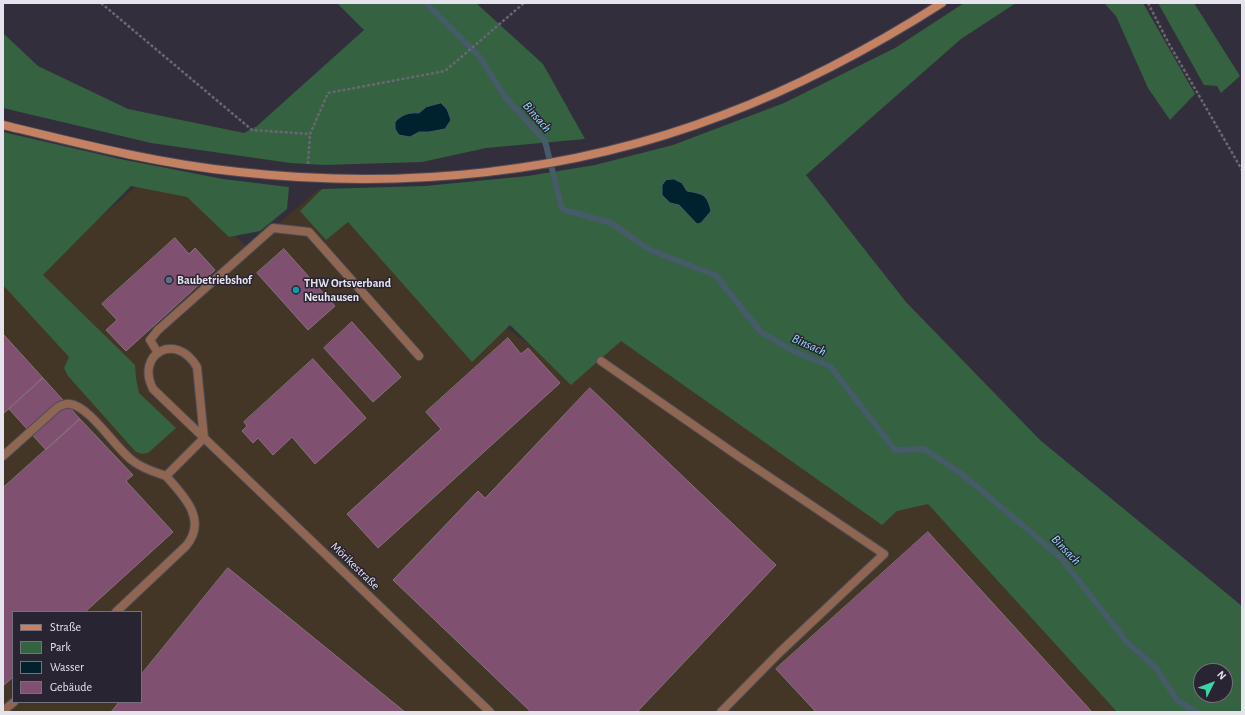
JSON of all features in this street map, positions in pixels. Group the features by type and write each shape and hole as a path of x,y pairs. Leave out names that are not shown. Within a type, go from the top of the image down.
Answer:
{"main road":[{"path":"3,125 169,162 238,172 306,178 371,179 415,178 484,173 522,168 581,157 657,138 722,116 753,103 854,55 909,24 942,3"}],"street":[{"path":"166,476 204,438 197,367 192,359 184,352 175,348 166,348 158,353 150,340 158,330 273,228 309,232 419,356"},
{"name":"Mörikestraße","path":"158,353 150,361 148,370 148,380 153,389 490,712"},
{"path":"601,361 738,456 884,554 780,652 721,712"},
{"path":"3,456 58,407 63,404 70,404 83,410 91,417 133,462 151,471 166,476 188,502 196,522 192,539 117,611"},
{"path":"3,712 13,703"}],"path":[{"path":"102,3 252,130 310,134"},
{"path":"306,178 310,134 328,93 445,71 468,53 524,3"},
{"path":"1148,3 1168,42 1242,170"}],"shaded area":[{"path":"161,166 249,249 319,189 569,374 610,327 928,503 1117,712 3,712 3,252 30,276"}],"green space":[{"path":"337,3 476,3 543,64 585,139 486,148 422,162 324,165 290,163 151,143 3,108 3,33 38,66 128,109 244,133 257,126 364,30"},
{"path":"964,3 1016,3 961,39 806,175 906,302 1040,440 1242,606 1242,712 1117,712 928,504 897,511 882,525 621,341 571,385 510,325 472,362 348,222 326,240 300,211 322,189 425,186 528,176 595,165 673,145 784,103 895,48"},
{"path":"1104,3 1143,3 1195,94 1170,120 1148,88 1116,16"},
{"path":"1158,3 1194,3 1240,76 1221,93 1217,86 1204,85"},
{"path":"3,132 120,159 223,179 289,187 287,209 260,231 229,237 187,197 131,186 43,275 135,365 139,393 176,428 148,453 142,454 136,452 68,376 64,368 69,357 3,285"}],"water":[{"path":"441,103 447,109 451,120 445,129 419,132 410,137 399,135 395,129 395,122 403,116 412,113 419,113 426,107"},
{"path":"674,179 682,183 687,191 701,194 708,201 711,211 701,223 697,224 679,205 670,203 662,195 662,185 666,180"}],"building":[{"path":"175,238 189,254 195,248 215,270 126,351 106,330 117,320 102,304"},
{"name":"THW Ortsverband Neuhausen","path":"284,249 335,306 308,330 257,273"},
{"path":"352,322 401,377 373,402 324,348"},
{"path":"3,334 43,378 3,414"},
{"path":"508,338 521,354 528,348 560,383 378,548 347,514 441,429 426,412"},
{"path":"313,359 366,418 315,464 292,437 273,455 258,438 253,443 242,431 247,426 244,422"},
{"path":"43,378 80,419 46,450 9,409"},
{"path":"590,388 776,565 637,712 531,712 393,580 478,491 485,498"},
{"path":"80,419 133,475 126,481 173,532 86,611 12,611 12,678 3,686 3,488"},
{"path":"928,532 1092,712 816,712 776,669"},
{"path":"228,568 405,712 111,712 118,703 142,703 142,674"}],"waterway":[{"name":"Binsach","path":"426,3 479,56 505,97 545,141 562,209 611,223 650,250 715,275 761,332 791,350 830,366 895,450 924,449 962,474 1060,557 1127,642 1156,668 1177,700 1196,712"}],"place":[{"name":"Baubetriebshof","path":"169,280"},
{"name":"THW Ortsverband Neuhausen","path":"296,290"}]}
